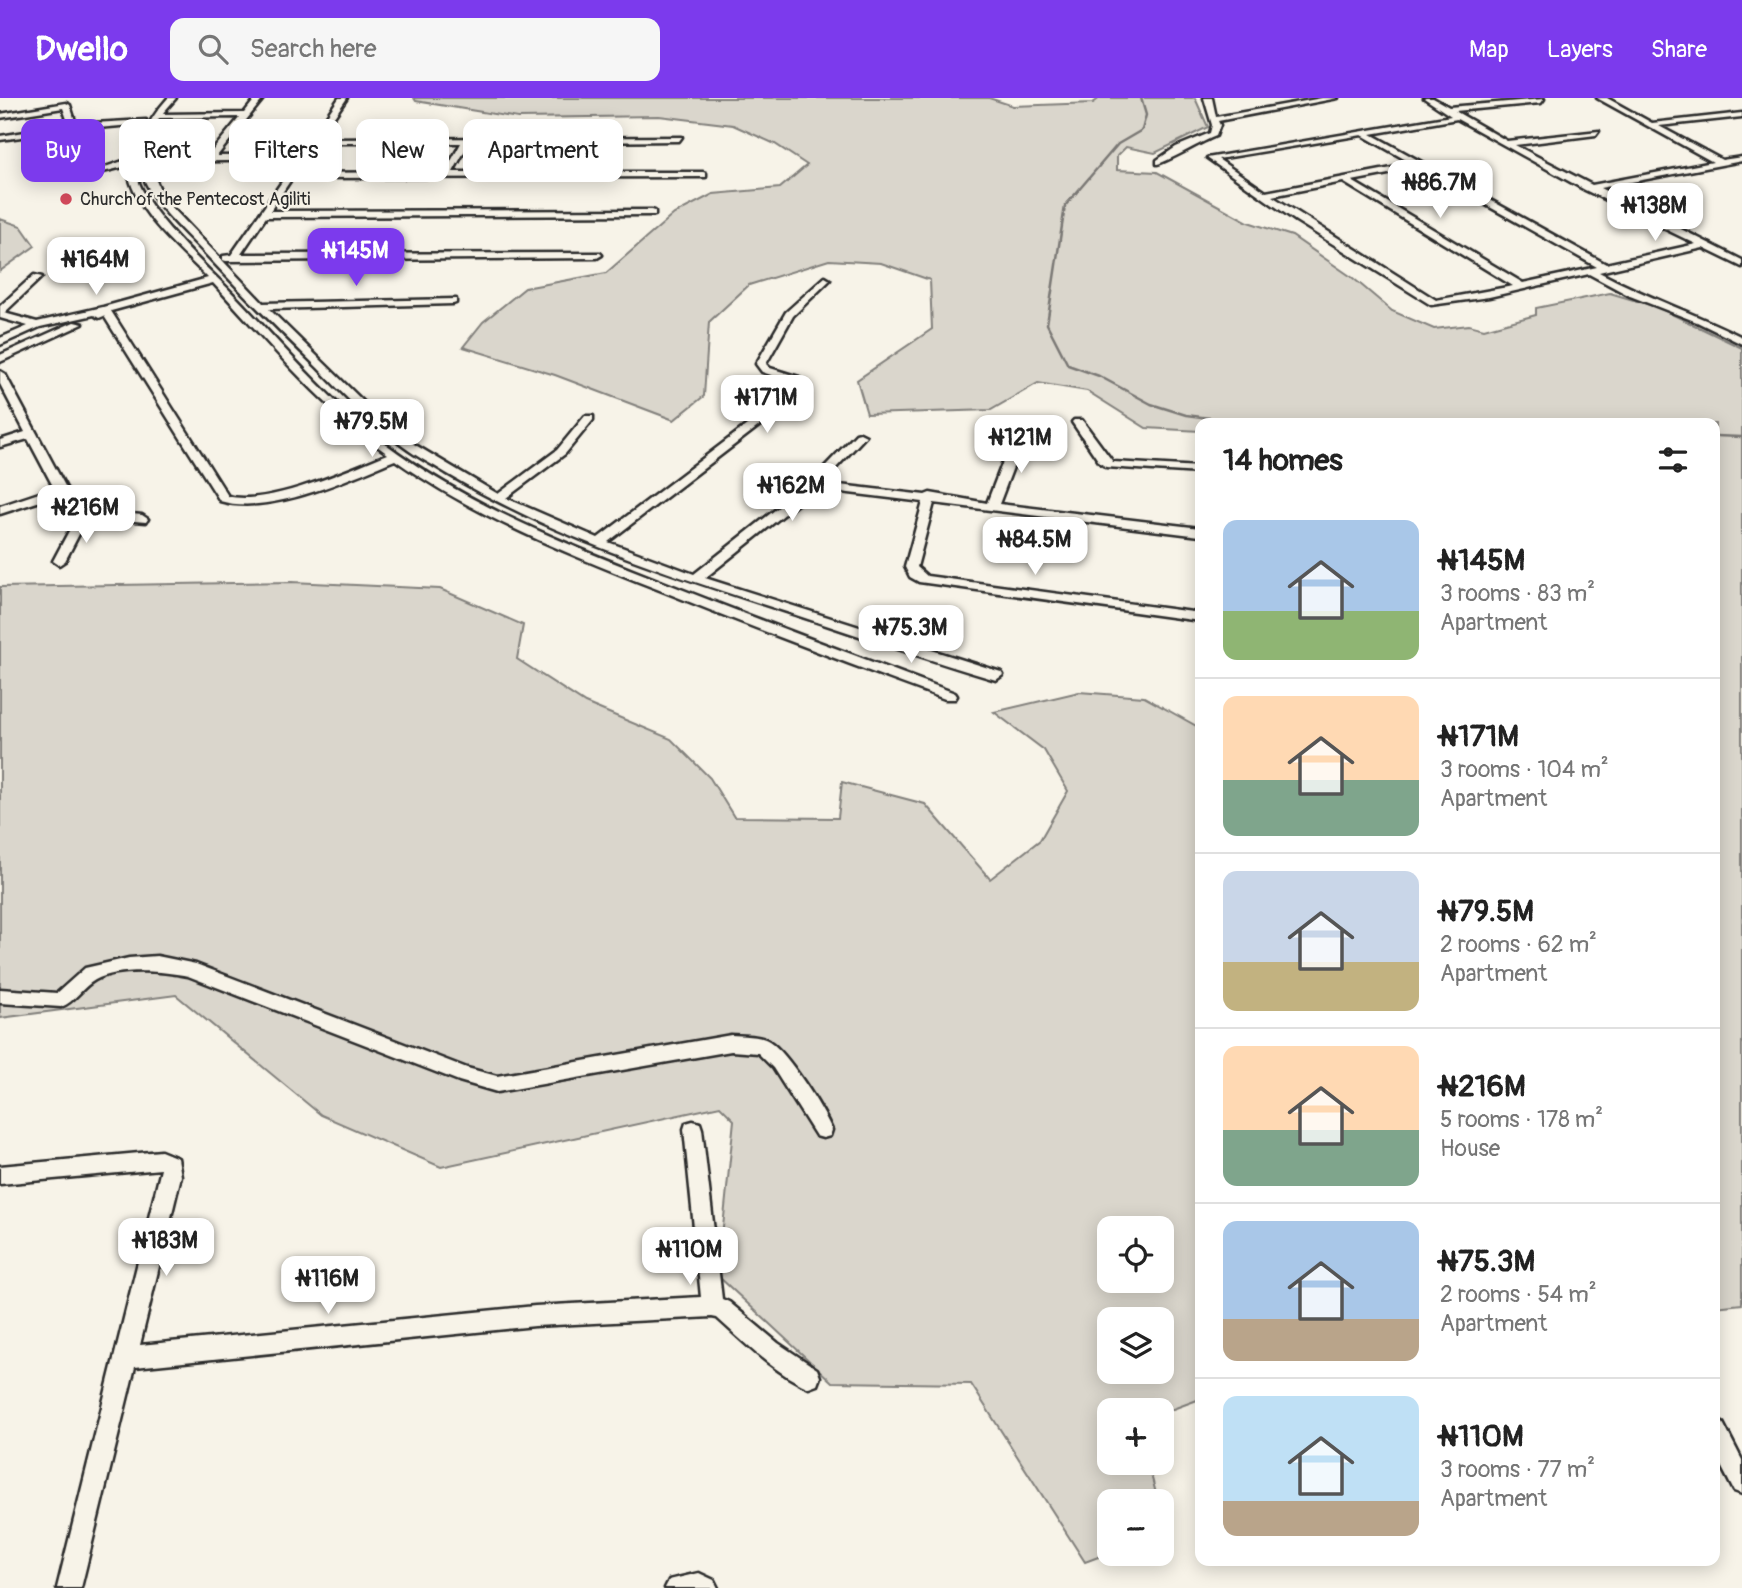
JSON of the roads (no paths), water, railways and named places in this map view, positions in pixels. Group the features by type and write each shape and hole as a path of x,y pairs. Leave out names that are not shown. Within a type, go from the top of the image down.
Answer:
{"street":[{"path":"146,119 164,98"},
{"path":"155,119 172,98"},
{"path":"215,153 260,98"},
{"path":"328,119 343,98"},
{"path":"1160,162 1179,149 1213,134 1216,125 1208,98"},
{"path":"1213,120 1334,98"},
{"path":"1428,98 1447,114 1742,270"},
{"path":"1604,100 1619,100"},
{"path":"1604,100 1721,163"},
{"path":"1541,101 1447,114 1362,132 1211,158 1264,195 1434,303 1700,246 1742,264"},
{"path":"0,116 66,105 70,119"},
{"path":"1447,114 1458,117 1586,188 1742,159"},
{"path":"156,116 244,115"},
{"path":"1651,125 1742,115"},
{"path":"1362,132 1604,267"},
{"path":"1506,144 1595,133"},
{"path":"0,138 21,135"},
{"path":"623,139 679,139"},
{"path":"342,141 463,140"},
{"path":"449,172 463,146"},
{"path":"1264,195 1421,165"},
{"path":"449,174 703,175"},
{"path":"1343,179 1520,286"},
{"path":"134,182 139,195 231,299 329,400 394,456 485,510 553,543 950,696"},
{"path":"148,182 160,200 248,294 367,411 408,445 499,499 599,542 696,579 996,675"},
{"path":"234,257 284,182"},
{"path":"262,214 652,213"},
{"path":"217,260 234,257 597,255"},
{"path":"1589,270 1633,295 1701,320 1742,341"},
{"path":"37,276 0,313 37,325"},
{"path":"0,342 37,325 105,310 213,280"},
{"path":"599,542 772,411 794,387 795,379 766,370 761,364 789,314 825,280"},
{"path":"231,299 248,294"},
{"path":"260,306 453,301"},
{"path":"0,359 105,310"},
{"path":"105,310 224,498 230,503 254,503 349,475 394,456"},
{"path":"0,374 61,490 84,513 142,519"},
{"path":"499,499 561,452 589,418"},
{"path":"1078,422 1110,466 1195,470"},
{"path":"992,506 1020,433"},
{"path":"0,444 31,434"},
{"path":"696,579 814,485 860,436"},
{"path":"814,485 930,497 1195,531"},
{"path":"0,510 61,490"},
{"path":"930,497 911,567 915,574 924,579 1195,616"},
{"path":"59,561 84,513"},
{"path":"818,646 836,624"},
{"path":"0,996 61,1000 91,973 129,965 157,963 190,969 466,1075 496,1084 731,1043 762,1046 779,1062 823,1130"},
{"path":"693,1129 712,1307"},
{"path":"0,1175 161,1160 171,1164 171,1176 124,1357 69,1588"},
{"path":"124,1357 535,1316 712,1307 722,1309 770,1351 809,1377"},
{"path":"1720,1441 1742,1483"},
{"path":"677,1588 699,1585 706,1588"}],"waterway":[{"path":"1141,98 1146,115 1142,130 1118,144 1065,206 1047,324 1068,365 1099,376 1151,404 1186,415 1209,418"},
{"path":"1720,436 1742,437"}],"place":[{"name":"Church of the Pentecost Agiliti","path":"66,199"}]}
